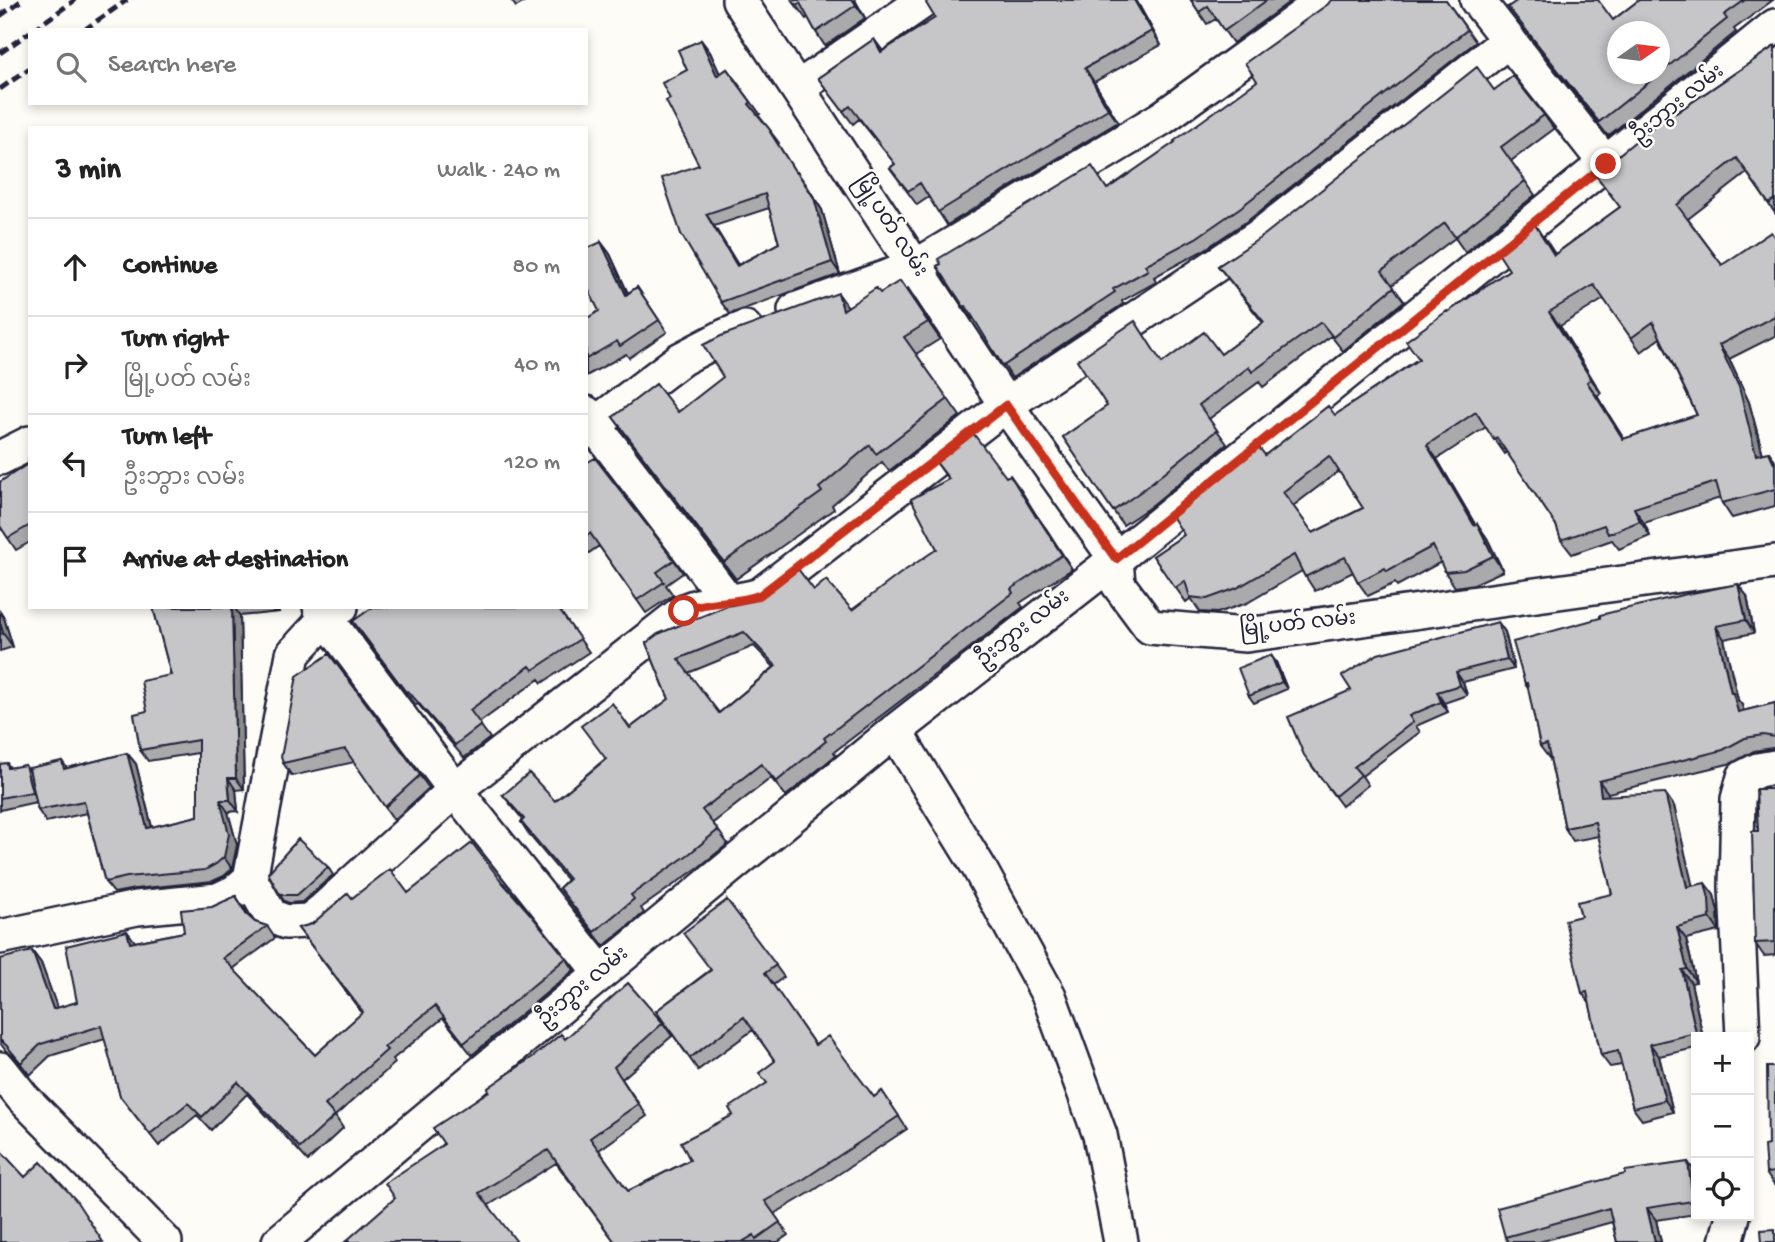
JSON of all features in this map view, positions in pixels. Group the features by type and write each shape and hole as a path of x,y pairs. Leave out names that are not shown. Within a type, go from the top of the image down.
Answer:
{"street":[{"name":"မြို့ပတ် လမ်း","path":"739,0 1006,405 1116,559 1118,584 1150,627 1246,635 1775,562"},
{"path":"798,88 925,0"},
{"path":"729,601 589,423 681,359 725,336 915,267 1162,118 1325,0"},
{"path":"1477,0 1606,164"},
{"name":"ဦးဘွား လမ်း","path":"279,1242 895,731 1116,559 1775,26"},
{"path":"250,879 271,916 286,922 309,921 455,790 684,611 695,606 747,600 760,595 1006,405 1261,235 1509,40"},
{"path":"0,458 28,444"},
{"path":"0,937 137,908 218,900 235,892 250,879 293,654 329,611 455,790 601,973"},
{"path":"895,731 978,866 1049,996 1100,1135 1121,1242"},
{"path":"1743,1032 1736,887 1738,799 1744,777 1758,770 1775,767"},
{"path":"0,1069 23,1098 165,1242"},
{"path":"1726,1242 1732,1221"}],"building":[{"path":"792,0 853,0 856,5 816,32 800,3 796,5"},
{"path":"928,0 1134,0 1152,31 1085,68 1108,109 938,212 920,183 908,191 890,168 895,164 850,106 843,111 818,78 874,39 881,52 935,18 926,3"},
{"path":"1191,0 1267,0 1224,31 1208,6 1199,12"},
{"path":"1331,0 1446,0 1467,30 1241,207 1196,238 1145,265 1148,270 1113,289 1115,292 1003,366 966,306 964,307 937,266 941,264 938,259 1092,166 1107,189 1257,81 1245,63"},
{"path":"1518,0 1598,0 1613,20 1639,0 1745,0 1724,15 1727,19 1670,65 1670,21 1607,21 1607,84 1646,84 1599,122 1508,7"},
{"path":"701,40 717,76 727,69 751,102 749,104 771,131 814,198 832,262 721,302 681,234 662,178 699,165 666,101 670,99 662,83 687,70 678,50","holes":["765,194 779,243 737,266 706,214"]},
{"path":"1775,46 1775,199 1769,204 1737,158 1677,205 1722,265 1771,232 1775,238 1775,316 1719,345 1739,387 1756,455 1769,452 1775,465 1775,489 1722,503 1716,482 1634,508 1640,521 1608,534 1604,525 1561,540 1556,525 1497,438 1494,440 1476,412 1427,445 1474,525 1477,523 1493,556 1464,570 1445,572 1433,546 1387,571 1385,568 1358,582 1345,557 1305,577 1294,555 1237,588 1207,599 1190,597 1185,581 1175,588 1153,556 1184,535 1172,516 1258,446 1265,455 1328,406 1335,415 1419,359 1406,341 1509,270 1498,253 1534,223 1554,255 1620,207 1595,174 1674,110 1676,113","holes":["1594,285 1631,338 1653,322 1697,415 1623,439 1587,382 1591,379 1549,312","1329,456 1363,508 1313,533 1283,492"]},
{"path":"1477,67 1494,90 1513,76 1544,115 1501,147 1525,181 1455,237 1445,223 1382,271 1394,287 1333,337 1321,322 1252,372 1249,367 1199,405 1217,430 1113,511 1063,437 1107,406 1077,360 1135,321 1162,363 1204,332 1221,354 1264,322 1218,266 1263,236"},
{"path":"601,242 626,295 637,287 659,320 620,346 617,341 588,358 588,318 599,311 588,289 588,248"},
{"path":"900,281 928,322 904,337 948,399 876,454 870,445 819,488 822,492 724,562 613,417 656,384 678,412 723,377 703,345 721,336 838,293 843,310 876,288 880,293"},
{"path":"973,433 1006,477 1010,475 1062,555 1011,589 1013,593 824,738 826,741 776,782 761,764 702,810 718,830 631,895 634,899 594,932 559,888 569,879 521,822 524,819 503,795 529,773 555,801 606,759 581,726 612,703 630,728 669,699 646,643 658,634 727,606 756,599 798,569 814,590 826,580 852,610 937,549 911,499 949,479 936,462","holes":["744,632 776,666 719,713 678,659"]},
{"path":"595,458 674,560 657,572 664,582 637,600 590,533 588,534 588,462"},
{"path":"28,464 28,526 8,538 0,526 0,482"},
{"path":"1738,584 1746,620 1716,626 1731,693 1738,712 1775,703 1775,737 1763,735 1745,738 1723,750 1599,781 1601,796 1665,793 1687,887 1705,883 1709,899 1710,918 1677,927 1687,969 1682,970 1696,1032 1650,1044 1665,1100 1633,1108 1618,1051 1601,1055 1587,992 1582,993 1565,920 1581,916 1577,902 1612,894 1595,822 1565,828 1547,744 1540,746 1527,683 1525,684 1513,642 1600,618 1600,615"},
{"path":"154,609 232,609 236,778 228,778 230,800 220,800 229,834 224,857 205,870 127,877 105,882 84,801 38,810 29,768 62,761 64,769 127,753 147,828 198,816 198,740 140,750 134,714 147,711 141,681 171,675"},
{"path":"370,609 558,609 580,639 533,670 530,666 470,710 481,725 455,745 408,691 406,692 353,621"},
{"path":"1498,622 1507,659 1456,672 1460,685 1437,692 1441,702 1409,716 1413,722 1354,767 1361,775 1335,796 1304,755 1288,717 1351,690 1342,676 1378,654"},
{"path":"329,654 420,775 385,807 345,749 283,763 281,757 297,676"},
{"path":"1271,655 1282,682 1249,696 1238,668"},
{"path":"7,763 8,768 25,765 32,792 0,798 0,764"},
{"path":"1756,789 1775,789 1775,942 1755,943 1752,831 1758,831"},
{"path":"298,839 328,867 297,895 284,895 279,893 268,873"},
{"path":"472,843 566,958 464,1043 435,1006 384,1047 387,1050 325,1105 335,1116 300,1148 238,1082 202,1117 188,1103 150,1134 120,1096 101,1026 41,1044 21,1063 0,1040 0,959 32,951 53,1009 77,1002 66,946 127,931 130,943 184,932 181,910 212,907 236,896 246,914 255,922 267,926 223,958 315,1055 363,1012 298,928 312,924 348,893 352,898 390,869 408,893"},
{"path":"727,900 776,965 765,973 815,1045 828,1036 874,1097 882,1091 899,1116 804,1179 765,1201 780,1222 756,1239 754,1235 742,1242 615,1242 548,1150 479,1193 517,1242 345,1242 395,1198 385,1183 444,1144 433,1128 489,1091 488,1088 561,1034 565,1039 628,983 663,1023 614,1067 638,1104 590,1138 628,1191 690,1160 681,1142 733,1115 729,1108 767,1083 759,1073 775,1061 744,1017 690,1058 656,1011 711,970 683,933"},
{"path":"1767,1067 1775,1067 1775,1172 1766,1173 1764,1146 1768,1145"},
{"path":"0,1150 25,1177 41,1162 75,1199 103,1242 0,1242"},
{"path":"1688,1162 1691,1201 1647,1208 1655,1242 1617,1242 1609,1208 1505,1237 1497,1208 1625,1174 1625,1171"},
{"path":"1775,1229 1775,1242 1762,1242 1761,1230"}],"railway":[{"path":"0,16 22,0"},
{"path":"36,28 75,0"},
{"path":"87,28 127,0"},
{"path":"0,53 28,33"},
{"path":"0,89 28,69"}],"route":[{"path":"684,611 707,603 747,600 760,595 1006,405 1116,559 1606,164"}]}
